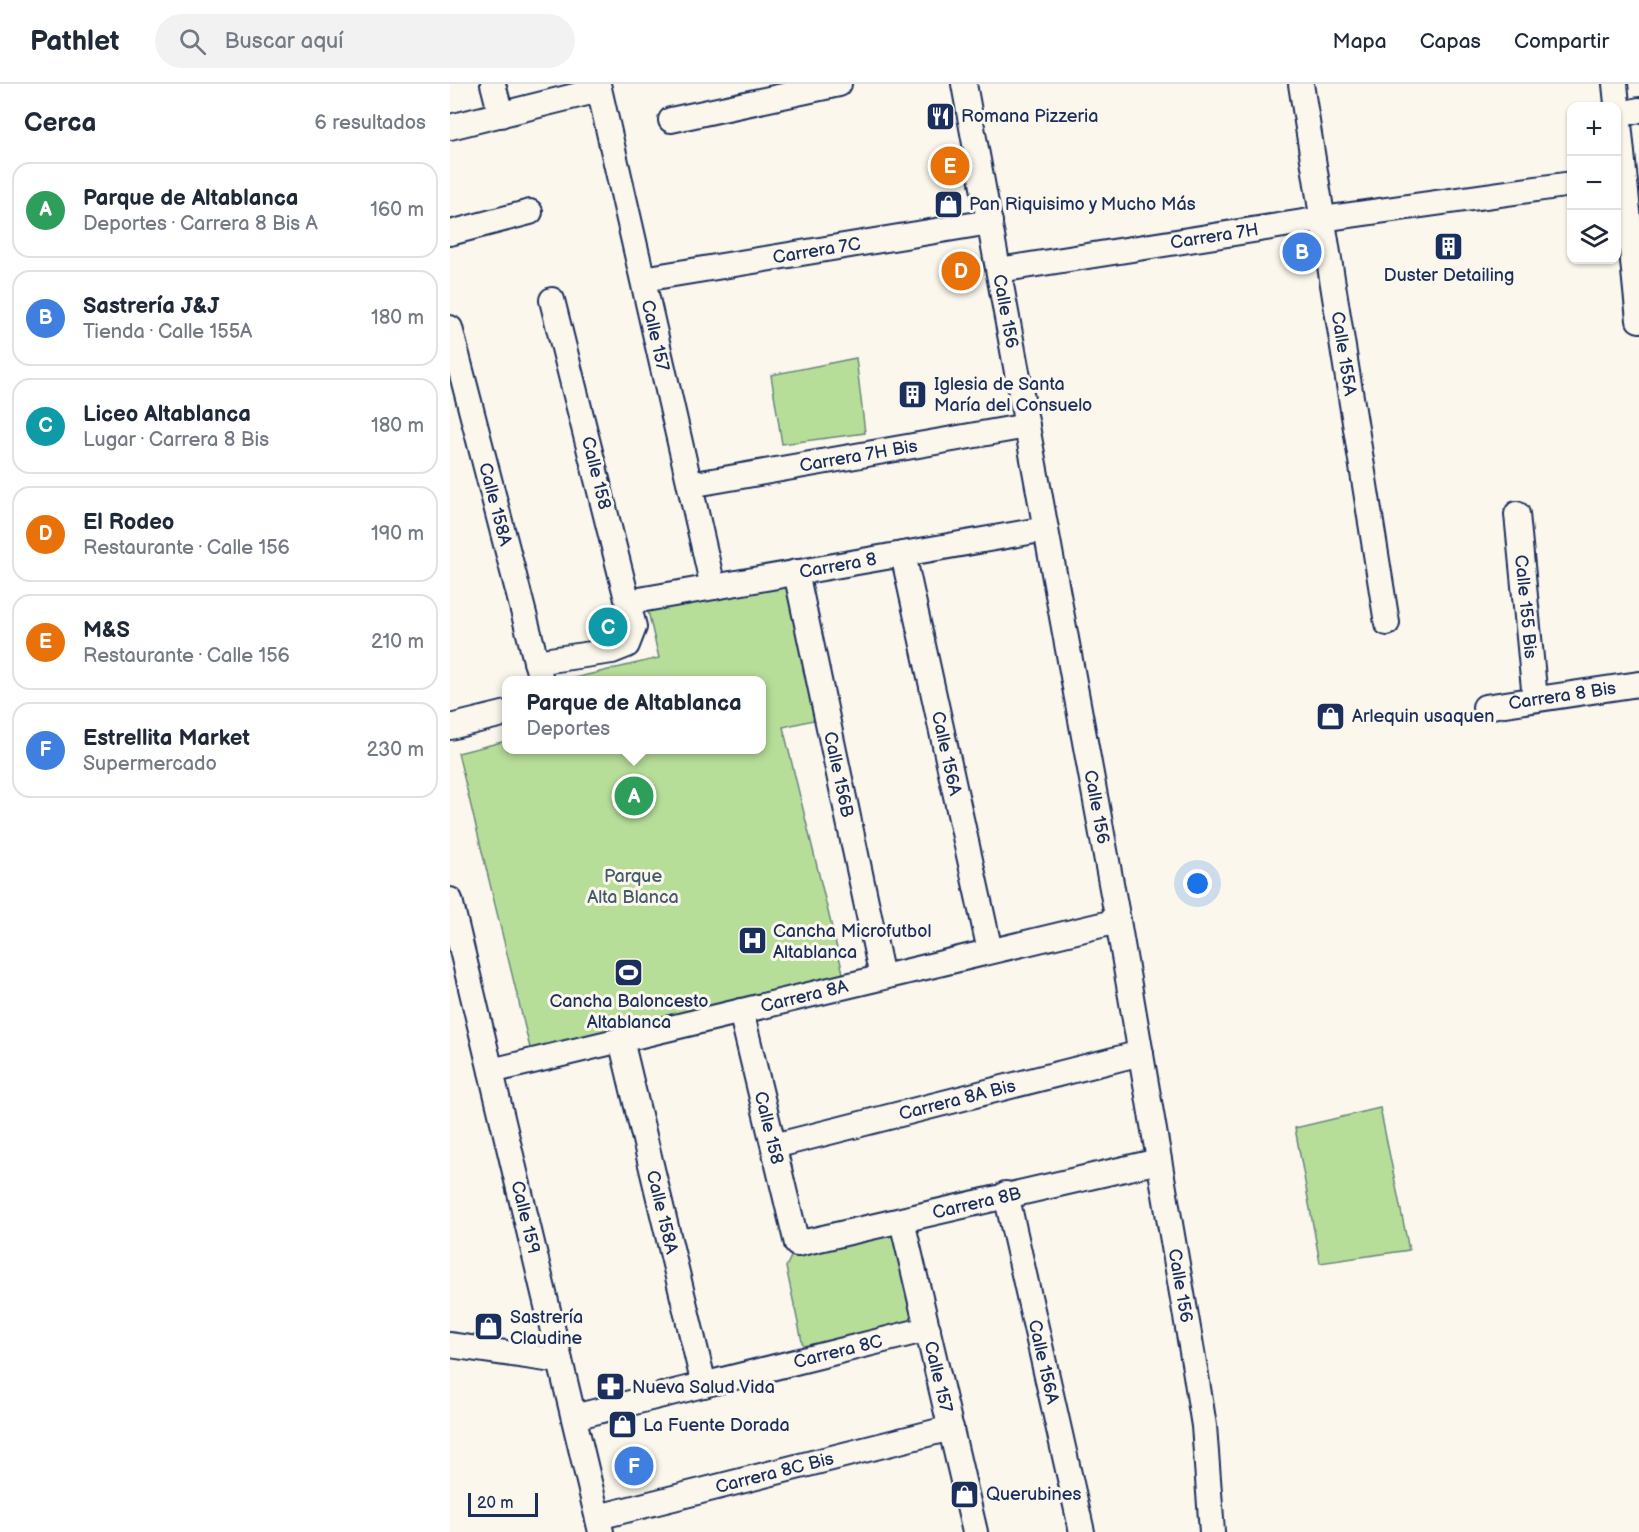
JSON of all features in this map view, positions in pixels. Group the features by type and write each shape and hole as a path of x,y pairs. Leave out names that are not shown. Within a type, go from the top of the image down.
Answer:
{"street":[{"path":"494,84 501,115"},
{"path":"671,120 839,84"},
{"name":"Calle 156","path":"964,84 1141,1053 1204,1426 1212,1532"},
{"name":"Calle 155A","path":"1301,84 1387,623"},
{"path":"1615,84 1629,112 1621,170"},
{"path":"450,127 598,87"},
{"name":"Calle 157","path":"598,87 713,587"},
{"name":"Carrera 7H","path":"999,270 1323,219 1567,185"},
{"path":"1621,185 1639,320"},
{"path":"450,233 530,212"},
{"name":"Carrera 7C","path":"643,279 990,222"},
{"name":"Calle 158","path":"538,671 627,645 634,627 552,300"},
{"name":"Calle 158A","path":"450,328 538,671"},
{"name":"Carrera 7H Bis","path":"690,485 1027,426"},
{"name":"Calle 155 Bis","path":"1517,514 1535,699"},
{"name":"Carrera 8","path":"628,602 1046,529"},
{"name":"Calle 156A","path":"903,554 990,951"},
{"name":"Calle 156B","path":"796,572 882,977"},
{"name":"Carrera 8 Bis","path":"1485,706 1639,684"},
{"path":"450,727 502,714"},
{"name":"Calle 159","path":"450,900 600,1524"},
{"name":"Carrera 8A","path":"491,1071 1118,921"},
{"name":"Calle 158","path":"741,1011 797,1244"},
{"name":"Calle 158A","path":"621,1040 704,1385"},
{"name":"Carrera 8A Bis","path":"774,1146 1141,1053"},
{"name":"Carrera 8B","path":"797,1244 902,1221 1006,1194 1159,1161"},
{"name":"Calle 156A","path":"1006,1194 1082,1532"},
{"name":"Calle 157","path":"902,1221 975,1532"},
{"name":"Carrera 8C","path":"574,1417 928,1329"},
{"path":"450,1345 560,1361"},
{"name":"Carrera 8C Bis","path":"600,1524 951,1428"}],"green space":[{"path":"856,358 865,433 782,444 771,375"},
{"name":"Parque Alta Blanca","path":"788,578 822,718 783,727 844,977 531,1052 458,753 502,742 502,754 766,754 766,676 583,676 659,658 648,611"},
{"path":"1380,1108 1409,1250 1320,1263 1295,1128"},
{"path":"902,1221 928,1329 806,1360 786,1267 797,1244"}],"place":[{"name":"Romana Pizzeria","path":"940,116"},
{"name":"M&S","path":"950,166"},
{"name":"Pan Riquisimo y Mucho Más","path":"948,204"},
{"name":"Duster Detailing","path":"1449,246"},
{"name":"Sastrería J&J","path":"1302,252"},
{"name":"El Rodeo","path":"961,271"},
{"name":"Iglesia de Santa María del Consuelo","path":"913,394"},
{"name":"Liceo Altablanca","path":"608,627"},
{"name":"Arlequin usaquen","path":"1331,716"},
{"name":"Parque de Altablanca","path":"634,796"},
{"name":"Cancha Microfutbol Altablanca","path":"752,941"},
{"name":"Cancha Baloncesto Altablanca","path":"629,972"},
{"name":"Sastrería Claudine","path":"489,1327"},
{"name":"Nueva Salud Vida","path":"611,1387"},
{"name":"La Fuente Dorada","path":"622,1425"},
{"name":"Estrellita Market","path":"634,1466"},
{"name":"Querubines","path":"965,1494"}]}
